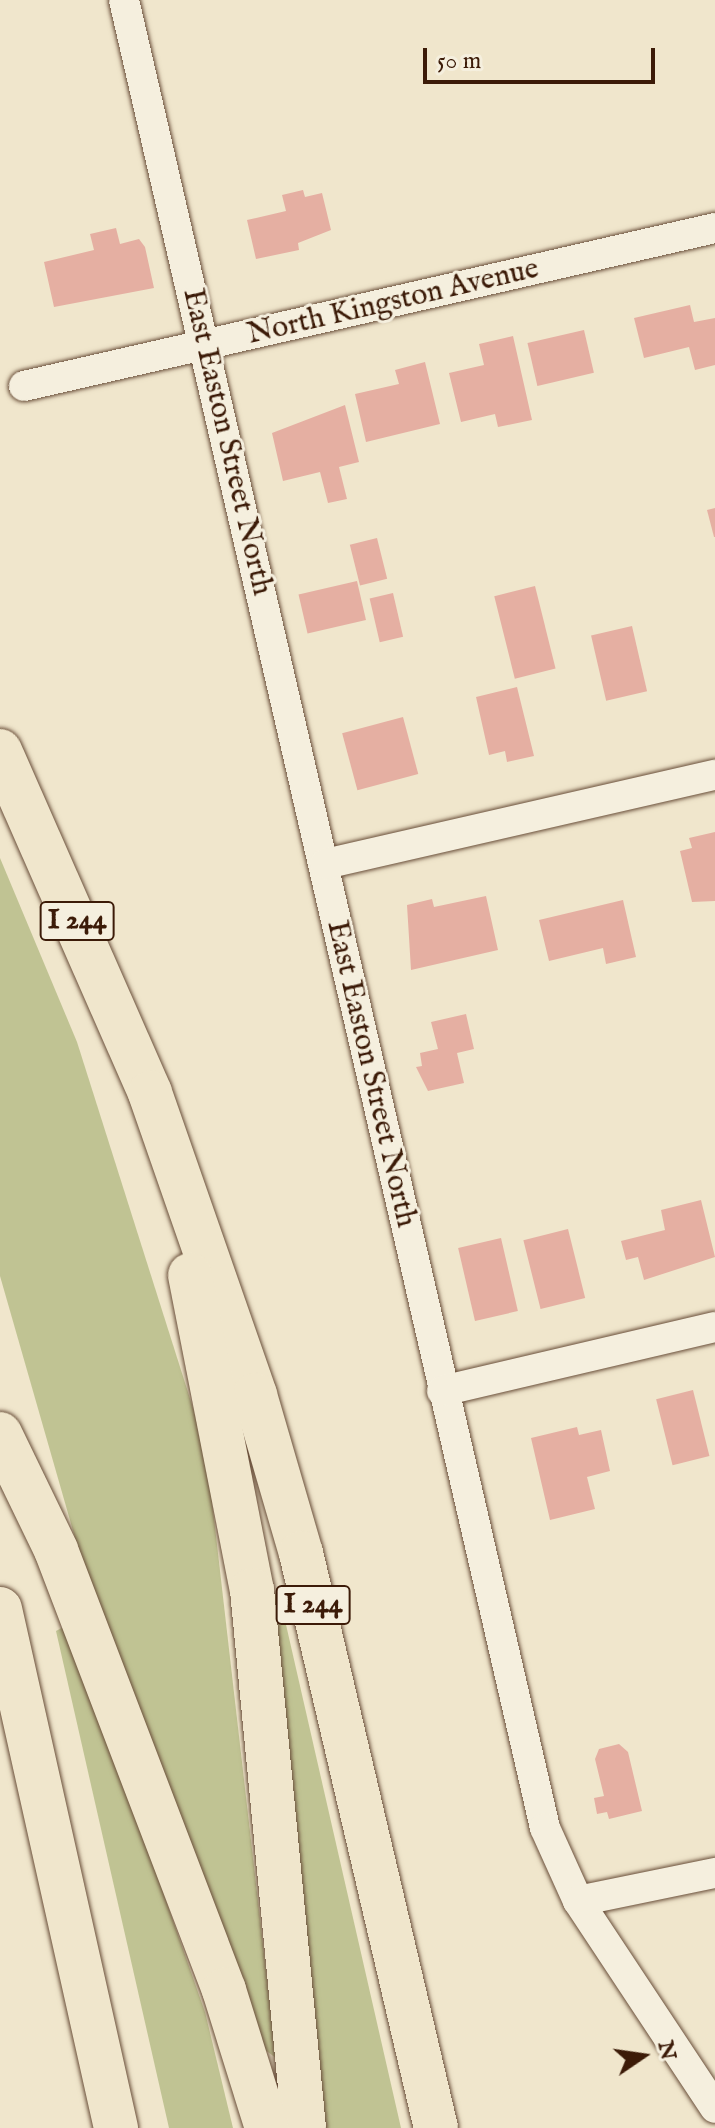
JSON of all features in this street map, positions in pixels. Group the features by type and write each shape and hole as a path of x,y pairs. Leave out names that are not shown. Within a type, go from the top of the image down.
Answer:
{"highway":[{"name":"I 244","path":"0,751 150,1093 255,1395 301,1553 436,2128"},
{"path":"150,1093 239,1501 304,2128"},
{"path":"0,1434 56,1550 224,1990 267,2128"},
{"path":"0,1609 116,2128"}],"street":[{"name":"East Easton Street North","path":"124,0 545,1828 578,1901 715,2108"},
{"name":"North Kingston Avenue","path":"24,386 715,228"},
{"path":"325,864 715,775"},
{"path":"442,1391 715,1327"},
{"path":"578,1901 715,1873"}],"green space":[{"path":"0,858 77,1042 206,1449 276,2058 261,2047 86,1576 0,1276"},
{"path":"266,1592 279,1594 401,2128 325,2128"},
{"path":"69,1624 205,2012 233,2128 169,2128 56,1631"}],"building":[{"path":"303,190 305,197 322,193 331,230 298,243 299,250 256,259 247,220 286,211 282,195"},
{"path":"116,228 120,244 139,239 145,247 154,288 54,307 44,262 94,250 90,234"},
{"path":"690,305 694,322 715,318 715,365 695,370 689,347 644,358 634,318"},
{"path":"584,330 594,373 537,386 527,343"},
{"path":"513,336 532,420 498,427 495,414 461,422 449,373 484,365 479,344"},
{"path":"425,362 440,424 366,442 355,394 399,384 395,370"},
{"path":"345,405 359,462 339,467 347,499 328,503 320,472 283,481 272,433"},
{"path":"715,508 715,537 714,537 707,510"},
{"path":"377,538 387,579 360,586 350,545"},
{"path":"357,581 366,620 308,633 299,594"},
{"path":"535,586 556,668 515,679 494,596"},
{"path":"393,593 403,637 380,642 370,598"},
{"path":"632,626 647,691 606,701 591,635"},
{"path":"517,687 534,756 507,762 505,751 489,755 476,697"},
{"path":"403,717 418,774 357,790 342,733"},
{"path":"715,832 715,901 692,902 680,851 692,848 689,838"},
{"path":"486,896 498,950 411,970 407,905 432,899 434,907"},
{"path":"623,900 636,957 606,964 603,948 549,961 539,920"},
{"path":"466,1014 474,1049 457,1053 464,1083 428,1091 416,1067 422,1066 420,1053 438,1049 431,1022"},
{"path":"701,1200 715,1257 644,1280 638,1257 626,1260 621,1241 665,1230 661,1210"},
{"path":"568,1229 585,1298 541,1309 523,1240"},
{"path":"501,1238 518,1311 475,1321 458,1248"},
{"path":"693,1390 709,1456 673,1465 656,1399"},
{"path":"577,1427 579,1435 601,1430 610,1471 587,1477 595,1509 550,1520 531,1438"},
{"path":"619,1744 628,1752 642,1811 609,1819 607,1812 597,1814 594,1798 604,1796 595,1759 599,1749"}]}
